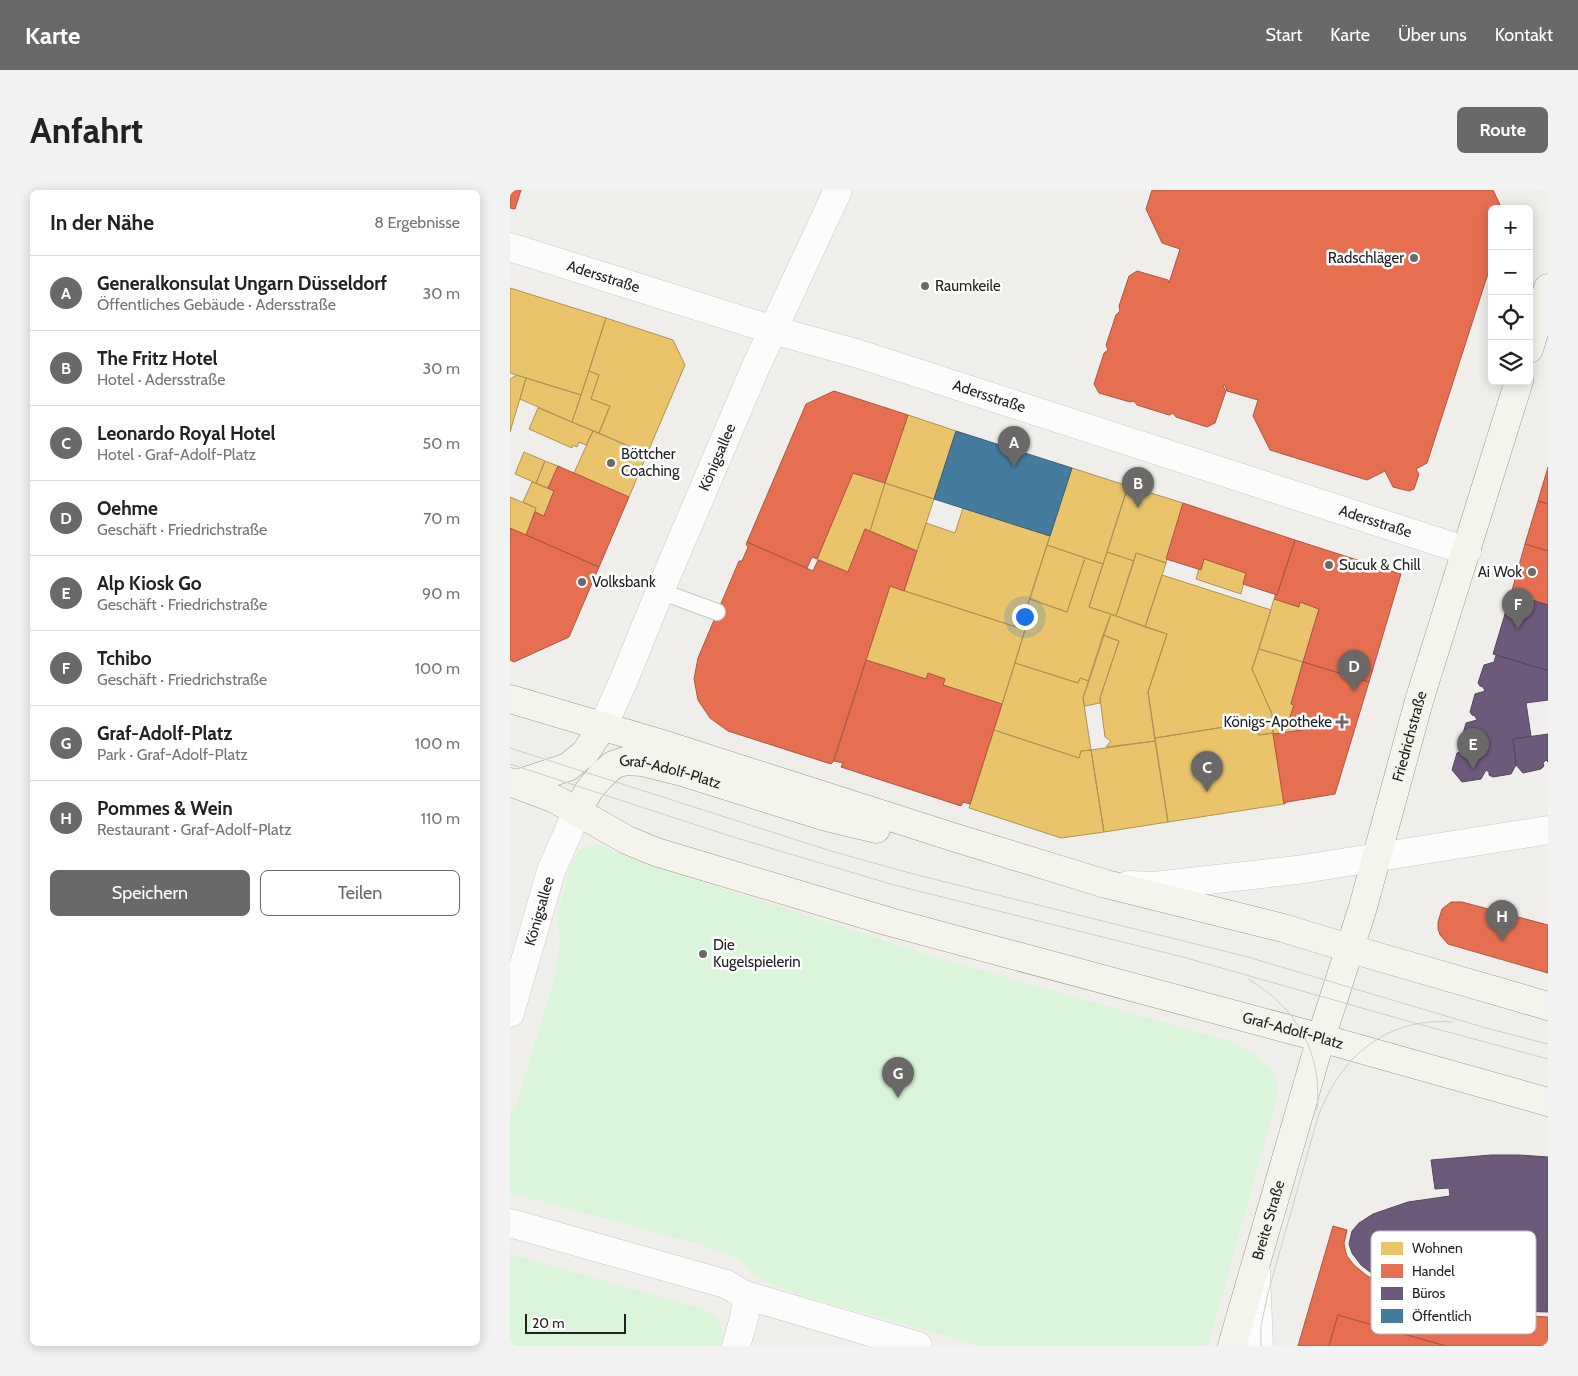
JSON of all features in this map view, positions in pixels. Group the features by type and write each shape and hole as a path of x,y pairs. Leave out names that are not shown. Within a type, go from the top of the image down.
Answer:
{"main road":[{"path":"1532,340 1548,288"},
{"name":"Friedrichstraße","path":"1306,1094 1321,1038 1377,857 1419,701 1519,385"},
{"name":"Graf-Adolf-Platz","path":"510,699 688,752 1106,884 1283,928 1548,1006"},
{"path":"514,783 568,767 585,753 603,726"},
{"name":"Graf-Adolf-Platz","path":"956,838 891,833 826,817 654,765 624,761 613,764 600,777 589,790 576,812 627,840 656,852 890,922 1321,1038 1548,1102"},
{"path":"514,783 555,799 576,812"},
{"name":"Breite Straße","path":"1232,1346 1306,1094"}],"street":[{"name":"Königsallee","path":"603,726 757,364 838,190"},
{"name":"Adersstraße","path":"510,246 773,330 868,357 1467,551"},
{"name":"Königsallee","path":"510,1013 551,871 576,812"},
{"name":"Graf-Adolf-Platz","path":"1106,884 1154,886 1297,870 1540,834"},
{"path":"510,1223 726,1284 745,1296 918,1346"},
{"path":"1256,1266 1259,1346"},
{"path":"736,1346 745,1313 745,1296"}],"lane":[{"path":"660,591 717,612"}],"green space":[{"path":"598,844 640,862 942,959 1226,1040 1262,1060 1274,1074 1278,1095 1208,1346 981,1346 804,1296 766,1282 754,1275 741,1261 703,1245 510,1193 510,1114 516,1106 556,974 560,940 557,915 574,857 582,849"},
{"path":"510,1254 706,1310 716,1316 721,1324 720,1346 510,1346"}],"building: Wohnen":[{"path":"510,288 606,318 581,395 510,373"},
{"path":"606,318 673,340 685,365 647,454 599,433 610,406 591,399 599,375 589,371"},
{"path":"589,371 599,375 591,399 610,406 599,433 572,422"},
{"path":"517,375 526,378 510,432 510,379"},
{"path":"526,378 581,395 572,422 520,399"},
{"path":"538,408 593,431 586,445 579,442 577,447 573,445 572,448 529,429"},
{"path":"908,415 956,431 934,499 885,483"},
{"name":"Böttcher Coaching","path":"593,431 647,454 629,497 574,473"},
{"path":"524,452 545,461 536,483 515,474"},
{"path":"545,461 558,466 548,488 536,483"},
{"path":"1072,468 1128,486 1103,564 1047,545"},
{"path":"853,473 885,483 870,531 865,529 848,572 817,559"},
{"path":"532,482 554,491 544,516 535,512 536,508 523,502"},
{"path":"885,483 934,499 917,551 870,531"},
{"path":"1128,486 1183,503 1166,563 1136,553 1134,561 1107,552"},
{"path":"510,497 536,508 526,535 510,528"},
{"path":"963,508 1050,536 1020,628 904,591 926,523 955,533"},
{"path":"1047,545 1085,558 1067,612 1030,599"},
{"path":"1107,552 1134,561 1116,616 1089,607"},
{"path":"1136,553 1166,563 1145,627 1116,616"},
{"path":"1085,558 1103,564 1089,607 1111,614 1089,681 1080,678 1078,683 1015,663 1025,630 1020,628 1030,599 1067,612"},
{"path":"1204,559 1246,573 1241,594 1196,579"},
{"path":"1162,575 1271,610 1252,669 1272,714 1273,733 1259,735 1256,722 1155,738 1148,692 1167,634 1145,627"},
{"path":"890,586 1025,630 1002,704 943,685 945,679 928,673 926,679 866,660"},
{"path":"1274,599 1299,607 1300,602 1319,609 1303,662 1259,649"},
{"path":"1111,614 1167,634 1148,692 1155,741 1106,747 1111,741 1105,737 1100,698 1119,641 1103,635"},
{"path":"1103,635 1119,641 1100,703 1085,706 1083,698"},
{"path":"1259,649 1303,662 1291,704 1294,705 1289,720 1304,724 1303,730 1273,734 1272,714 1252,669"},
{"path":"1015,663 1078,683 1080,678 1089,681 1083,698 1091,750 1081,751 1079,758 994,730"},
{"path":"1256,722 1259,735 1273,733 1284,804 1168,822 1155,738"},
{"path":"994,730 1079,758 1081,751 1091,750 1104,832 1061,838 969,808"},
{"path":"1155,741 1168,822 1104,832 1091,750"}],"building: Handel":[{"path":"510,190 521,190 515,209 510,208"},
{"path":"1152,190 1493,190 1500,205 1488,205 1488,273 1427,463 1416,469 1419,474 1414,489 1409,491 1393,487 1385,471 1367,480 1270,450 1253,416 1258,400 1227,391 1225,385 1223,386 1226,391 1215,423 1207,427 1176,417 1173,413 1169,415 1137,405 1134,401 1130,402 1099,393 1094,384 1104,353 1108,350 1106,345 1116,315 1120,311 1119,306 1129,276 1137,271 1168,280 1169,283 1180,249 1162,243 1146,209"},
{"path":"834,391 908,415 885,483 853,473 817,559 812,557 807,568 747,542 806,404"},
{"path":"558,466 629,497 599,567 526,535 535,512 544,516 554,491 548,488"},
{"path":"1548,467 1548,504 1538,501"},
{"path":"1538,501 1548,504 1548,551 1525,544"},
{"path":"1183,503 1295,540 1277,595 1243,584 1246,573 1204,559 1201,570 1166,559"},
{"path":"510,528 599,567 569,637 514,662 510,660"},
{"path":"865,529 917,551 904,591 890,586 833,762 831,764 728,731 710,718 698,700 694,679 698,658 739,561 742,561 748,547 747,542 813,571 818,560 848,572"},
{"path":"1295,540 1401,574 1369,682 1303,662 1319,609 1300,602 1299,607 1274,599"},
{"path":"1525,544 1548,551 1548,605 1511,594"},
{"path":"866,660 926,679 928,673 945,679 943,685 1002,704 970,804 963,802 961,806 841,767 843,763 834,761"},
{"path":"1303,662 1369,682 1335,794 1284,804 1273,734 1303,730 1304,724 1289,720 1294,705 1291,704"},
{"path":"1451,902 1462,902 1548,925 1548,973 1448,944 1440,935 1438,922 1442,909"},
{"path":"1333,1226 1347,1230 1344,1243 1347,1256 1354,1265 1371,1278 1371,1324 1338,1315 1329,1346 1298,1346"},
{"path":"1338,1315 1371,1325 1371,1334 1403,1334 1446,1346 1329,1346"},
{"path":"1536,1316 1548,1317 1548,1346 1446,1346 1404,1334 1536,1334"}],"building: Büros":[{"path":"1511,594 1548,605 1548,669 1546,670 1493,654"},
{"path":"1496,655 1548,669 1548,700 1526,703 1531,736 1513,739 1516,765 1511,774 1493,777 1486,770 1481,779 1462,782 1452,770 1457,753 1468,750 1461,741 1466,723 1477,720 1470,712 1475,694 1485,691 1478,683 1484,665 1494,662"},
{"path":"1548,734 1548,762 1546,760 1541,769 1523,773 1516,765 1513,739"},
{"path":"1491,1155 1548,1157 1548,1312 1536,1312 1536,1231 1371,1231 1371,1273 1361,1265 1352,1253 1349,1244 1352,1231 1359,1223 1373,1214 1408,1202 1450,1196 1449,1188 1435,1189 1431,1160"}],"building: Öffentlich":[{"path":"956,431 1072,468 1050,536 934,499"}],"tram line":[{"path":"510,748 831,851 917,875 1248,957 1486,1028 1548,1044"},
{"path":"510,764 730,836 894,885 1183,957 1548,1059"},
{"path":"1248,979 1280,1003 1293,1018 1303,1034 1311,1051 1316,1070 1318,1089 1317,1110"},
{"path":"1261,1346 1261,1326 1268,1293 1318,1117 1327,1095 1353,1059 1368,1045 1386,1034 1406,1026 1428,1022 1452,1022"}],"place":[{"name":"Radschläger","path":"1414,258"},
{"name":"Raumkeile","path":"925,286"},
{"name":"Böttcher Coaching","path":"611,463"},
{"name":"Generalkonsulat Ungarn Düsseldorf","path":"1014,467"},
{"name":"The Fritz Hotel","path":"1138,508"},
{"name":"Sucuk & Chill","path":"1329,565"},
{"name":"Ai Wok","path":"1532,572"},
{"name":"Volksbank","path":"582,582"},
{"name":"Tchibo","path":"1518,629"},
{"name":"Oehme","path":"1354,691"},
{"name":"Königs-Apotheke","path":"1342,722"},
{"name":"Alp Kiosk Go","path":"1473,769"},
{"name":"Leonardo Royal Hotel","path":"1207,792"},
{"name":"Pommes & Wein","path":"1502,941"},
{"name":"Die Kugelspielerin","path":"703,954"},
{"name":"Graf-Adolf-Platz","path":"898,1098"}]}
